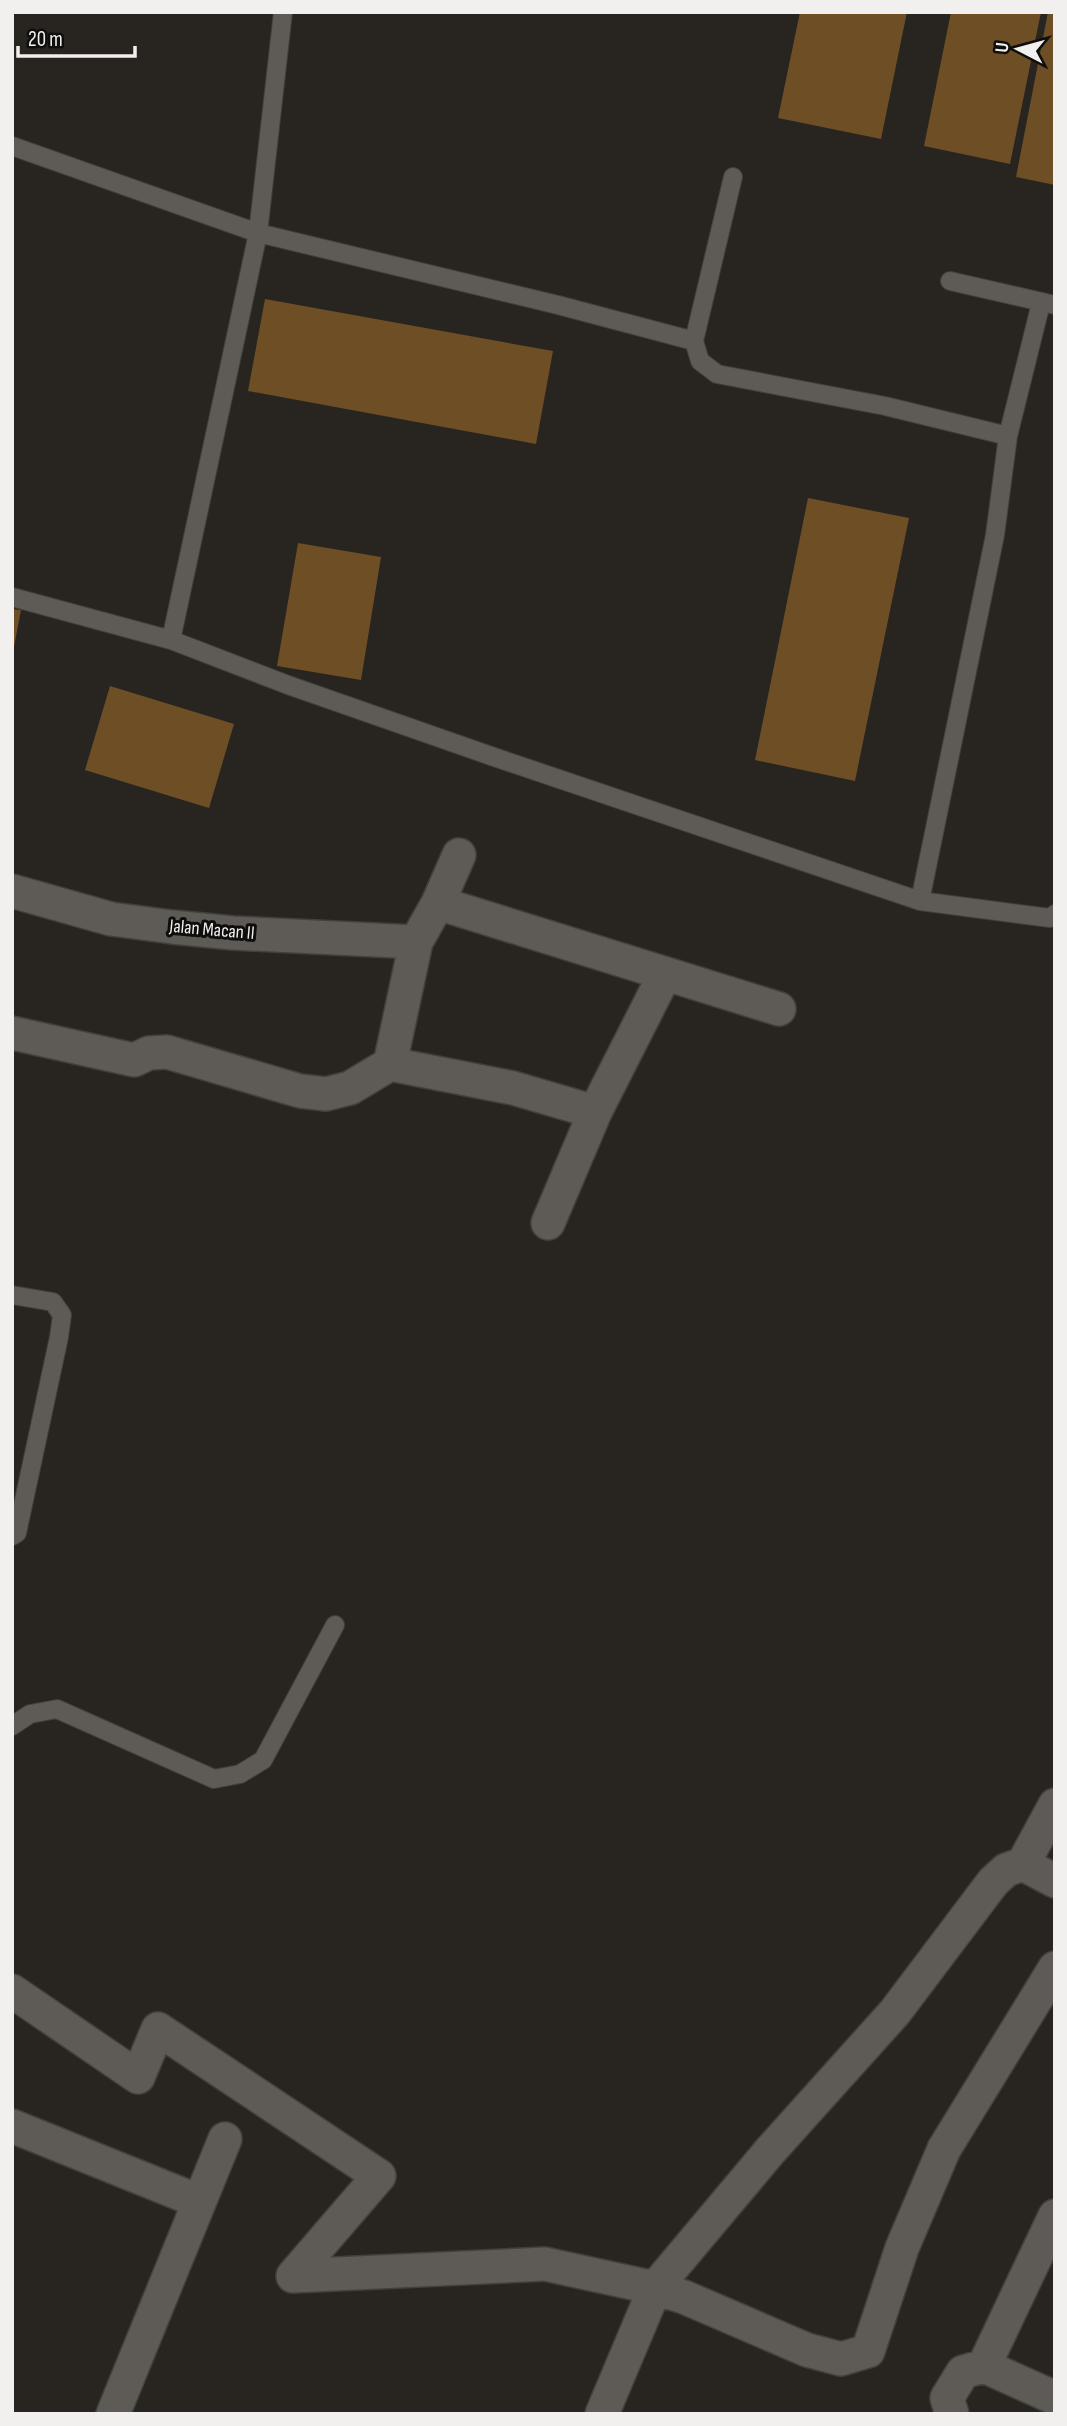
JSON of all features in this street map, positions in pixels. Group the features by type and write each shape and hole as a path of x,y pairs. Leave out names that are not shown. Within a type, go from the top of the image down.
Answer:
{"street":[{"path":"390,1064 416,942 438,903 459,855"},
{"name":"Jalan Macan II","path":"12,891 110,919 172,927 233,933 416,942"},
{"path":"438,903 779,1009"},
{"path":"548,1223 595,1112 665,974"},
{"path":"12,1033 134,1060 149,1053 167,1052 300,1091 326,1094 351,1088 390,1064 513,1088 595,1112"},
{"path":"602,2414 655,2288 770,2151 895,2012 993,1882 1006,1870 1023,1864 1055,1805"},
{"path":"1023,1864 1055,1881"},
{"path":"12,1991 138,2077 158,2029 379,2176 293,2276 545,2264 684,2297 807,2350 841,2359 868,2351 902,2248 944,2149 1055,1968"},
{"path":"12,2126 198,2201"},
{"path":"113,2414 225,2139"},
{"path":"984,2366 1055,2216"},
{"path":"952,2414 947,2398 963,2372 984,2366 1055,2398"}],"lane":[{"path":"171,640 258,233 283,12"},
{"path":"12,146 258,233 694,341"},
{"path":"733,177 694,341 700,361 717,374 885,407 1008,436"},
{"path":"920,901 995,535 1008,436 1048,304 950,281"},
{"path":"12,597 171,640 288,685 468,748 920,901 1050,918 1055,914"},
{"path":"12,1295 52,1302 62,1315 17,1533 12,1536"},
{"path":"12,1726 30,1714 58,1709 214,1779 240,1774 263,1760 335,1625"}],"building":[{"path":"800,12 907,12 881,139 778,118"},
{"path":"951,12 1041,12 1010,164 924,146"},
{"path":"1048,12 1055,12 1055,185 1016,177"},
{"path":"265,299 553,351 536,444 248,391"},
{"path":"808,498 909,518 855,781 755,760"},
{"path":"298,543 381,557 361,680 277,666"},
{"path":"12,609 21,610 14,647 12,647"},
{"path":"110,686 234,724 209,808 85,770"}]}
